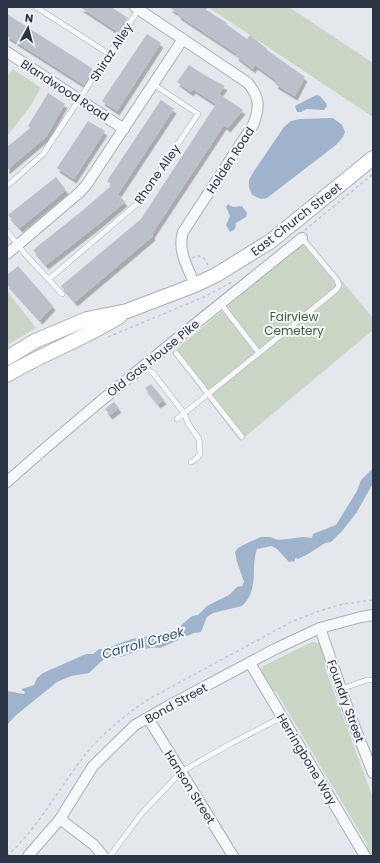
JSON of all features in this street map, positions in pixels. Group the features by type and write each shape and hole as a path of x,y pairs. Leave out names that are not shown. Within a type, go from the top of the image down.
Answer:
{"main road":[{"name":"East Church Street","path":"7,358 35,341 87,319 127,311 195,285 222,272 271,241 373,158"},
{"name":"East Church Street","path":"7,375 60,346 98,330 127,311"}],"street":[{"name":"Holden Road","path":"137,8 248,83 256,97 259,107 253,125 183,232 180,240 181,247 195,285"},
{"path":"7,254 80,192 87,184 183,39"},
{"name":"Blandwood Road","path":"7,52 124,129"},
{"name":"Old Gas House Pike","path":"7,482 142,366 302,238"},
{"name":"Bond Street","path":"28,856 60,819 93,766 135,725 250,663 320,628 373,615"},
{"name":"Foundry Street","path":"320,628 341,689 373,773"},
{"name":"Herringbone Way","path":"250,663 366,856"},
{"name":"Hanson Street","path":"148,718 233,856"},
{"path":"60,819 94,845 103,856"}],"lane":[{"path":"36,7 109,54"},
{"name":"Shiraz Alley","path":"7,186 43,154 109,54 137,8"},
{"name":"Rhone Alley","path":"49,279 138,203 198,114 153,84"},
{"path":"7,231 25,254 62,294"},
{"path":"178,419 337,289 339,285 336,280 302,238"},
{"path":"221,304 259,353"},
{"path":"176,353 242,437"},
{"path":"142,366 153,373 184,413 189,425 199,439 201,447 200,454 191,462"},
{"path":"341,689 367,680 373,680"},
{"path":"110,856 142,812 181,772 282,717"}],"path":[{"path":"192,258 198,256 203,257 208,265"}],"green space":[{"path":"208,7 289,7 373,63 373,117"},
{"path":"13,69 41,88 29,108 7,136 7,77"},
{"name":"Fairview Cemetery","path":"307,239 373,318 373,330 240,441 172,353"},
{"path":"7,291 36,328 7,345"},
{"path":"312,642 320,643 326,659 325,668 373,798 373,856 370,856 367,850 367,844 277,693 270,688 261,673 263,666"}],"water":[{"path":"316,95 320,96 326,103 327,106 324,110 307,109 302,112 297,112 295,106"},
{"path":"333,118 342,125 345,132 343,137 336,145 267,198 261,199 252,195 249,187 249,180 284,127 291,121 300,119"},
{"path":"228,204 233,207 242,206 247,213 246,217 236,223 235,229 230,232 226,225 230,216 226,207"},
{"name":"Carroll Creek","path":"373,468 373,483 357,512 343,530 331,542 325,543 298,559 295,558 295,561 289,562 277,549 272,546 257,549 255,556 253,586 248,599 242,606 213,613 207,617 201,632 194,633 160,648 146,649 114,658 106,657 89,673 71,676 57,682 15,716 7,725 7,691 24,694 25,693 22,689 34,685 37,678 43,673 86,654 93,654 99,649 108,649 132,639 166,633 178,628 192,616 198,615 207,606 229,595 237,587 242,586 244,582 235,552 238,548 261,537 270,537 278,540 304,537 312,538 313,534 336,525 357,491 361,480"}],"building":[{"path":"80,7 111,7 128,18 118,32"},
{"path":"169,7 208,7 206,10 227,23 226,24 247,39 250,35 267,50 305,77 295,96 275,84 277,81 255,65 253,69 236,56 237,54 178,15 179,14"},
{"path":"7,14 93,69 84,85 7,36"},
{"path":"147,34 161,43 117,111 102,101"},
{"path":"189,65 225,86 219,94 243,110 228,128 224,125 152,234 153,236 75,302 61,286 141,219 216,104 193,89 191,92 177,82"},
{"path":"48,93 65,104 46,137 7,170 7,147 30,128 28,126"},
{"path":"161,100 174,109 118,194 125,202 46,265 33,250 112,185 107,181"},
{"path":"88,121 105,131 74,179 57,168"},
{"path":"56,177 66,190 20,228 8,215"},
{"path":"18,266 53,306 40,320 7,284 7,275"},
{"path":"151,384 164,400 158,404 145,388"},
{"path":"114,402 119,408 110,415 105,409"}]}
